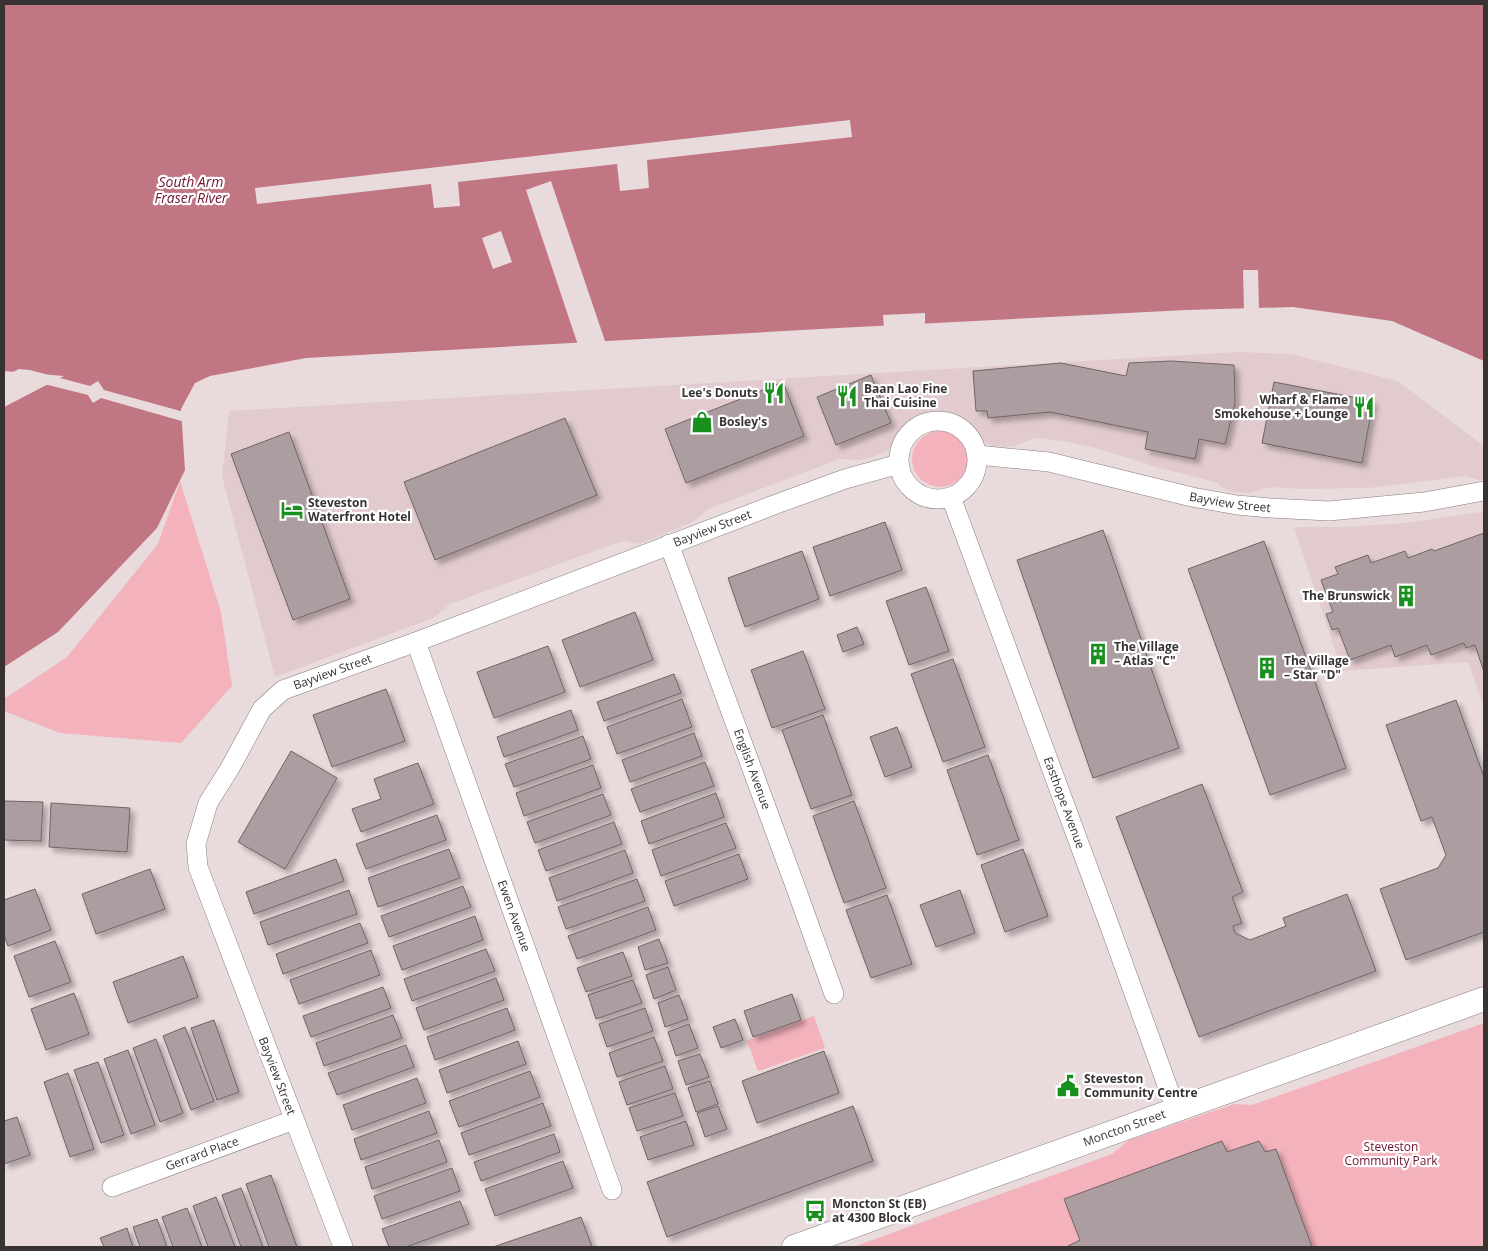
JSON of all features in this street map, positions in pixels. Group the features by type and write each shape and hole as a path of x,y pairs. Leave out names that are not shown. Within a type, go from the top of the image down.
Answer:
{"street":[{"path":"934,422 946,422 957,426 967,433 974,443 977,454 977,465 969,485 952,497 940,500 928,498 908,486 902,476 899,464 900,452 904,441 922,425 934,422"},
{"name":"Bayview Street","path":"977,454 1049,462 1192,497 1270,508 1329,511 1424,502 1484,490"},
{"name":"Bayview Street","path":"343,1247 198,867 196,844 208,803 230,768 262,709 283,690 416,642 669,544 845,479 899,464"},
{"name":"Easthope Avenue","path":"952,497 1176,1110"},
{"name":"English Avenue","path":"669,544 834,994"},
{"name":"Ewen Avenue","path":"416,642 612,1190"},
{"name":"Moncton Street","path":"794,1247 1484,999"},
{"name":"Gerrard Place","path":"112,1187 294,1120"}],"shaded area":[{"path":"1238,352 1291,354 1398,381 1484,446 1484,479 1479,480 1466,476 1369,488 1302,489 1271,487 1249,493 1228,491 1215,482 1156,467 1096,448 1063,441 1036,438 1014,446 994,446 987,444 981,439 968,422 952,415 935,413 919,417 904,428 892,447 873,457 861,460 840,459 708,509 693,522 644,542 638,544 625,541 616,543 450,604 433,618 275,677 222,476 229,411"},
{"name":"The Brunswick","path":"1484,510 1484,706 1468,662 1342,671 1294,527 1342,527 1406,523"}],"green space":[{"path":"940,431 955,436 963,444 968,459 963,474 955,482 940,487 925,482 917,474 912,459 917,444 925,436"},
{"path":"180,481 221,612 232,686 181,743 60,733 4,711 4,699 67,657 158,544"},
{"path":"814,1016 825,1048 758,1071 747,1040"},
{"name":"Steveston Community Park","path":"1484,1023 1484,1247 853,1247 1112,1154 1129,1140 1234,1104 1252,1105"}],"water":[{"name":"South Arm Fraser River","path":"4,4 1484,4 1484,361 1392,321 1293,307 1186,310 306,358 210,376 195,383 181,409 185,470 157,528 58,632 4,667 4,407 64,376 4,371"}],"pier":[{"path":"850,120 852,137 647,160 649,188 620,191 617,164 458,182 460,206 434,208 431,184 257,204 255,188"},
{"path":"551,181 606,344 578,345 526,190"},
{"path":"501,231 512,262 493,269 482,238"},
{"path":"1243,270 1258,270 1259,310 1244,311"},
{"path":"925,313 925,326 884,328 883,315"},
{"path":"19,369 30,370 90,386 98,381 104,390 184,412 185,422 101,398 93,403 88,395 44,384 56,378 9,374"}],"building":[{"path":"1171,361 1234,365 1235,403 1225,444 1199,439 1195,459 1145,449 1148,432 1050,412 988,418 987,411 976,411 973,371 1061,363 1126,376 1129,363"},
{"path":"871,375 891,423 836,445 817,397"},
{"path":"783,382 804,436 686,483 665,429"},
{"path":"1274,382 1373,401 1362,463 1262,443"},
{"path":"565,418 597,495 435,560 404,482"},
{"path":"289,432 350,599 293,620 231,454"},
{"path":"885,522 902,570 830,596 813,547"},
{"name":"The Village – Atlas \"C\"","path":"1103,530 1179,748 1093,778 1017,560"},
{"name":"The Brunswick","path":"1484,533 1484,672 1475,645 1466,648 1464,643 1431,655 1427,645 1395,657 1391,645 1350,660 1338,628 1332,630 1326,614 1333,612 1321,580 1338,574 1335,567 1368,555 1371,563 1405,551 1408,558"},
{"name":"The Village – Star \"D\"","path":"1264,541 1346,768 1270,795 1188,569"},
{"path":"802,551 819,599 745,627 728,578"},
{"path":"926,587 949,651 909,665 886,601"},
{"path":"635,612 653,660 580,687 562,640"},
{"path":"857,627 864,644 843,652 837,635"},
{"path":"548,646 565,692 494,718 477,672"},
{"path":"803,651 825,709 772,728 751,670"},
{"path":"953,659 985,747 943,762 911,674"},
{"path":"674,674 681,693 604,721 597,702"},
{"path":"386,689 405,741 332,767 313,715"},
{"path":"682,699 692,727 617,754 607,727"},
{"path":"1456,700 1484,777 1484,932 1406,960 1380,889 1438,868 1446,855 1432,817 1421,821 1386,725"},
{"path":"571,710 578,730 504,757 497,737"},
{"path":"823,715 852,795 811,809 782,730"},
{"path":"897,727 912,767 885,777 870,737"},
{"path":"694,733 702,756 630,782 622,760"},
{"path":"583,736 591,759 514,787 505,764"},
{"path":"291,751 337,778 285,869 238,842"},
{"path":"988,755 1019,840 977,855 947,770"},
{"path":"705,762 714,786 640,812 631,789"},
{"path":"418,763 434,804 361,832 352,809 381,799 374,779"},
{"path":"593,765 601,788 524,816 516,793"},
{"path":"1202,784 1243,892 1232,897 1242,923 1233,926 1235,933 1250,940 1286,926 1283,918 1347,894 1376,971 1199,1037 1116,817"},
{"path":"716,793 724,817 649,844 641,821"},
{"path":"603,794 611,815 535,843 527,822"},
{"path":"4,801 43,802 41,841 4,840"},
{"path":"854,801 886,888 844,903 813,816"},
{"path":"51,803 130,808 127,852 49,847"},
{"path":"437,815 446,840 366,869 356,844"},
{"path":"614,822 622,844 546,871 538,850"},
{"path":"726,823 736,848 661,876 652,850"},
{"path":"449,849 460,878 378,907 368,878"},
{"path":"1023,849 1048,916 1005,932 981,865"},
{"path":"625,850 633,873 557,901 549,878"},
{"path":"739,854 748,879 674,906 665,881"},
{"path":"336,859 344,881 254,914 246,892"},
{"path":"150,869 165,909 96,934 82,894"},
{"path":"637,879 645,901 566,929 558,907"},
{"path":"463,886 471,907 389,937 381,916"},
{"path":"35,889 51,930 8,946 4,935 4,900"},
{"path":"349,890 357,914 268,945 260,922"},
{"path":"960,890 975,933 936,947 920,905"},
{"path":"887,895 912,964 871,978 846,910"},
{"path":"648,907 656,930 577,959 568,936"},
{"path":"475,916 483,940 402,970 393,946"},
{"path":"360,923 368,943 283,974 276,954"},
{"path":"659,939 668,963 645,970 638,947"},
{"path":"55,941 71,982 29,997 14,956"},
{"path":"486,949 495,971 412,1001 404,979"},
{"path":"371,950 380,975 299,1004 290,980"},
{"path":"623,952 632,976 586,992 577,968"},
{"path":"183,956 198,997 128,1023 113,982"},
{"path":"668,967 676,990 654,999 646,975"},
{"path":"496,978 504,1000 424,1030 416,1008"},
{"path":"633,980 642,1003 596,1019 588,995"},
{"path":"383,987 391,1008 311,1037 303,1016"},
{"path":"74,993 89,1034 46,1050 31,1009"},
{"path":"792,994 801,1020 753,1037 744,1011"},
{"path":"679,995 688,1019 665,1027 658,1003"},
{"path":"507,1008 515,1030 435,1060 427,1037"},
{"path":"645,1008 653,1031 607,1047 599,1024"},
{"path":"393,1015 402,1038 324,1066 316,1043"},
{"path":"735,1019 743,1040 721,1048 713,1027"},
{"path":"214,1020 239,1092 217,1100 191,1028"},
{"path":"689,1024 698,1048 676,1056 668,1032"},
{"path":"185,1027 214,1101 191,1110 163,1036"},
{"path":"654,1037 663,1061 617,1077 609,1053"},
{"path":"156,1039 183,1113 160,1122 133,1048"},
{"path":"518,1041 526,1064 447,1093 439,1070"},
{"path":"406,1045 414,1067 337,1095 328,1073"},
{"path":"128,1050 155,1125 131,1134 104,1059"},
{"path":"824,1051 839,1093 757,1123 742,1081"},
{"path":"700,1054 709,1077 686,1085 678,1061"},
{"path":"98,1062 124,1135 101,1143 74,1070"},
{"path":"665,1066 673,1089 627,1105 619,1082"},
{"path":"530,1071 540,1097 459,1127 449,1101"},
{"path":"68,1073 94,1149 70,1157 44,1082"},
{"path":"417,1078 426,1103 352,1130 343,1105"},
{"path":"710,1081 718,1104 696,1112 688,1088"},
{"path":"675,1093 683,1116 637,1131 629,1108"},
{"path":"543,1103 551,1126 469,1155 461,1133"},
{"path":"718,1106 727,1129 705,1137 697,1113"},
{"path":"853,1106 873,1161 667,1237 647,1182"},
{"path":"429,1111 437,1133 361,1160 354,1139"},
{"path":"17,1117 30,1155 4,1164 4,1121"},
{"path":"686,1121 694,1145 648,1160 640,1137"},
{"path":"554,1134 560,1152 481,1181 474,1162"},
{"path":"439,1140 447,1162 372,1189 365,1167"},
{"path":"1222,1141 1227,1152 1259,1141 1265,1152 1276,1149 1312,1247 1066,1247 1080,1240 1064,1199"},
{"path":"563,1161 573,1188 495,1216 485,1189"},
{"path":"452,1168 460,1191 382,1219 374,1196"},
{"path":"271,1175 297,1247 269,1247 246,1184"},
{"path":"241,1188 263,1247 241,1247 222,1195"},
{"path":"216,1197 235,1247 208,1247 193,1206"},
{"path":"460,1201 469,1224 406,1247 389,1247 382,1229"},
{"path":"187,1208 202,1247 173,1247 162,1217"},
{"path":"581,1217 592,1247 493,1247"},
{"path":"157,1219 167,1247 140,1247 133,1227"},
{"path":"127,1228 133,1247 104,1247 100,1238"}],"place":[{"name":"Lee's Donuts","path":"774,393"},
{"name":"Baan Lao Fine Thai Cuisine","path":"847,396"},
{"name":"Wharf & Flame Smokehouse + Lounge","path":"1364,407"},
{"name":"Bosley's","path":"702,422"},
{"name":"Steveston Waterfront Hotel","path":"292,510"},
{"name":"The Brunswick","path":"1406,596"},
{"name":"The Village – Atlas \"C\"","path":"1098,654"},
{"name":"The Village – Star \"D\"","path":"1267,668"},
{"name":"Steveston Community Centre","path":"1068,1086"},
{"name":"Moncton St (EB) at 4300 Block","path":"815,1211"}]}
